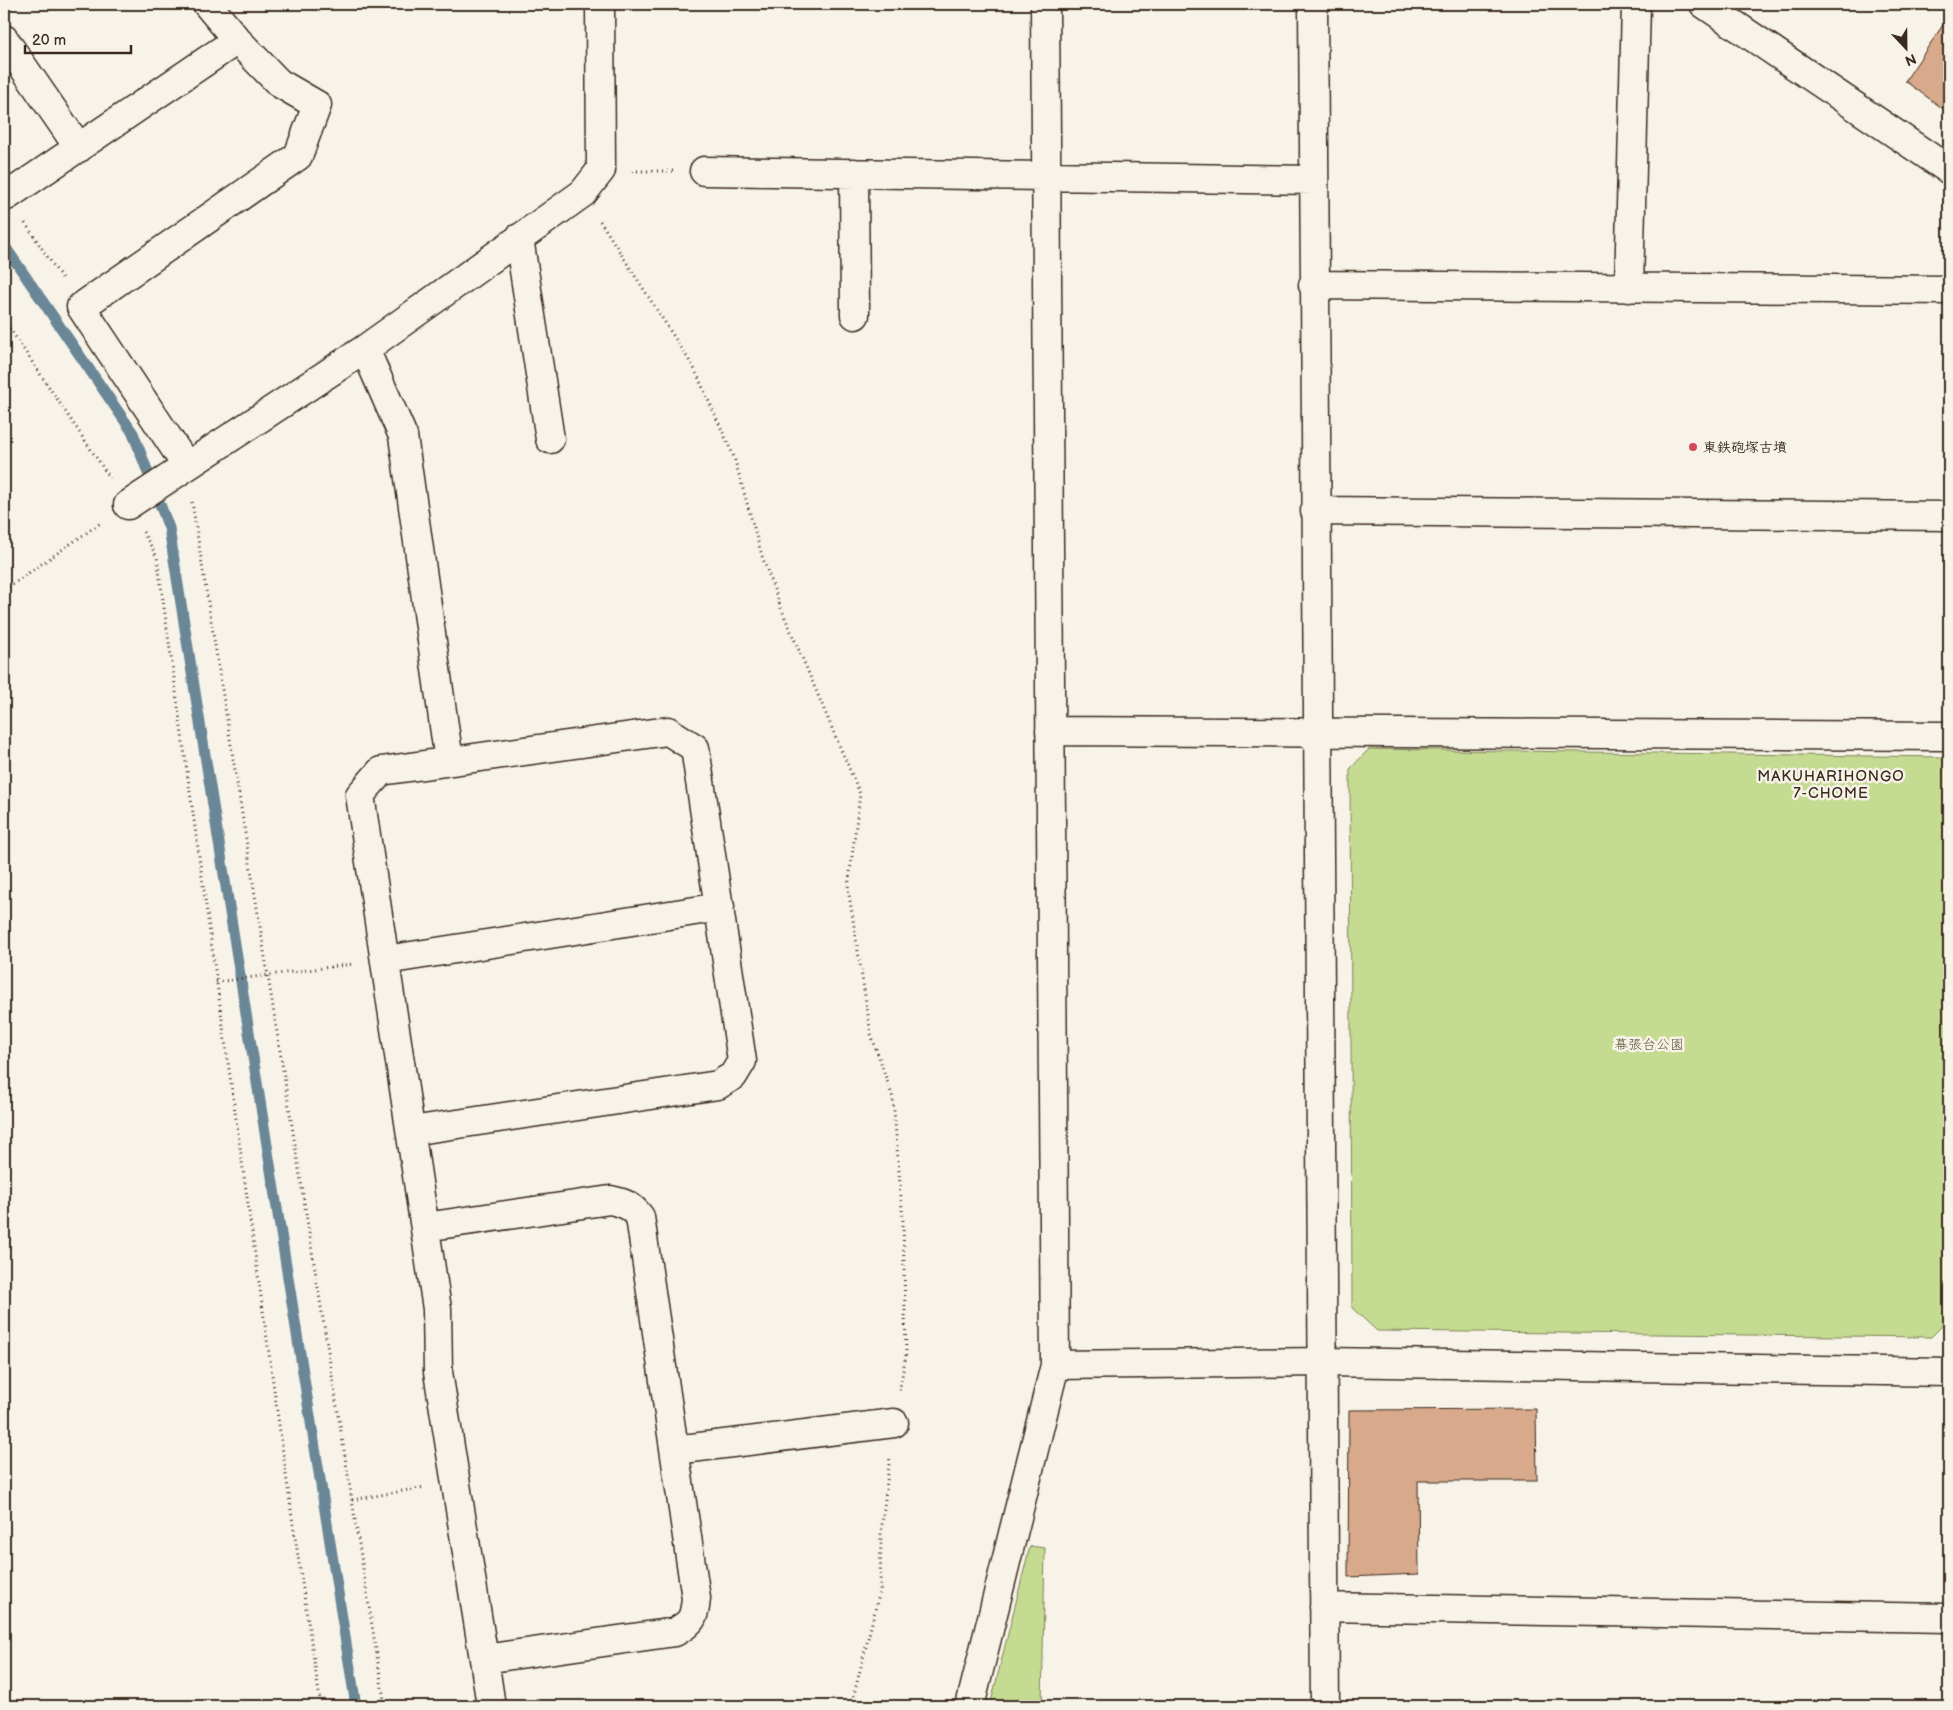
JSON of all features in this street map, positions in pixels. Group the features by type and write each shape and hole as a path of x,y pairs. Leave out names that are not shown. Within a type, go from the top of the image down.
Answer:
{"street":[{"path":"186,465 81,307 298,156 317,105 279,83 237,40 207,4"},
{"path":"128,505 186,465 365,349 583,193 601,170 600,4"},
{"path":"970,1706 1055,1365 1045,4"},
{"path":"1313,4 1313,285 1324,1362 1325,1706"},
{"path":"1629,288 1636,4"},
{"path":"1704,4 1949,170"},
{"path":"4,39 79,148"},
{"path":"7,196 237,40"},
{"path":"704,171 1314,180"},
{"path":"854,173 855,315"},
{"path":"519,238 550,439"},
{"path":"1313,285 1949,290"},
{"path":"365,349 403,436 448,761"},
{"path":"1315,511 1949,516"},
{"path":"411,1131 718,1085 733,1076 742,1061 695,748 668,730 381,770 360,795 437,1309 438,1372 490,1706"},
{"path":"1050,731 1949,736"},
{"path":"386,960 720,908"},
{"path":"425,1227 610,1200 625,1203 634,1208 640,1217 696,1598 694,1617 686,1626 675,1632 484,1659"},
{"path":"1055,1365 1324,1362 1949,1372"},
{"path":"675,1450 894,1423"},
{"path":"1324,1607 1949,1618"}],"path":[{"path":"601,170 704,171"},
{"path":"583,193 636,281 694,368 734,457 762,556 781,608 860,794 848,888 871,1034 893,1098 903,1221 906,1354 894,1423 881,1533 880,1591 851,1706"},
{"path":"7,196 81,307"},
{"path":"4,320 128,505 157,557 292,1517 321,1706"},
{"path":"186,465 266,975 385,1706"},
{"path":"4,590 128,505"},
{"path":"218,981 386,960"},
{"path":"352,1500 455,1481"}],"green space":[{"name":"幕張台公園","path":"1369,749 1943,757 1949,763 1949,1319 1931,1337 1377,1331 1352,1308 1350,769"},
{"path":"1030,1546 1045,1548 1042,1706 990,1706"}],"building":[{"path":"1949,16 1949,113 1905,81"},
{"path":"1536,1409 1537,1481 1418,1481 1419,1574 1348,1577 1349,1410"}],"waterway":[{"path":"4,245 133,433 169,528 356,1706"}],"place":[{"name":"東鉄砲塚古墳","path":"1693,447"}],"district":[{"name":"MAKUHARIHONGO 7-CHOME","path":"1831,784"}]}
